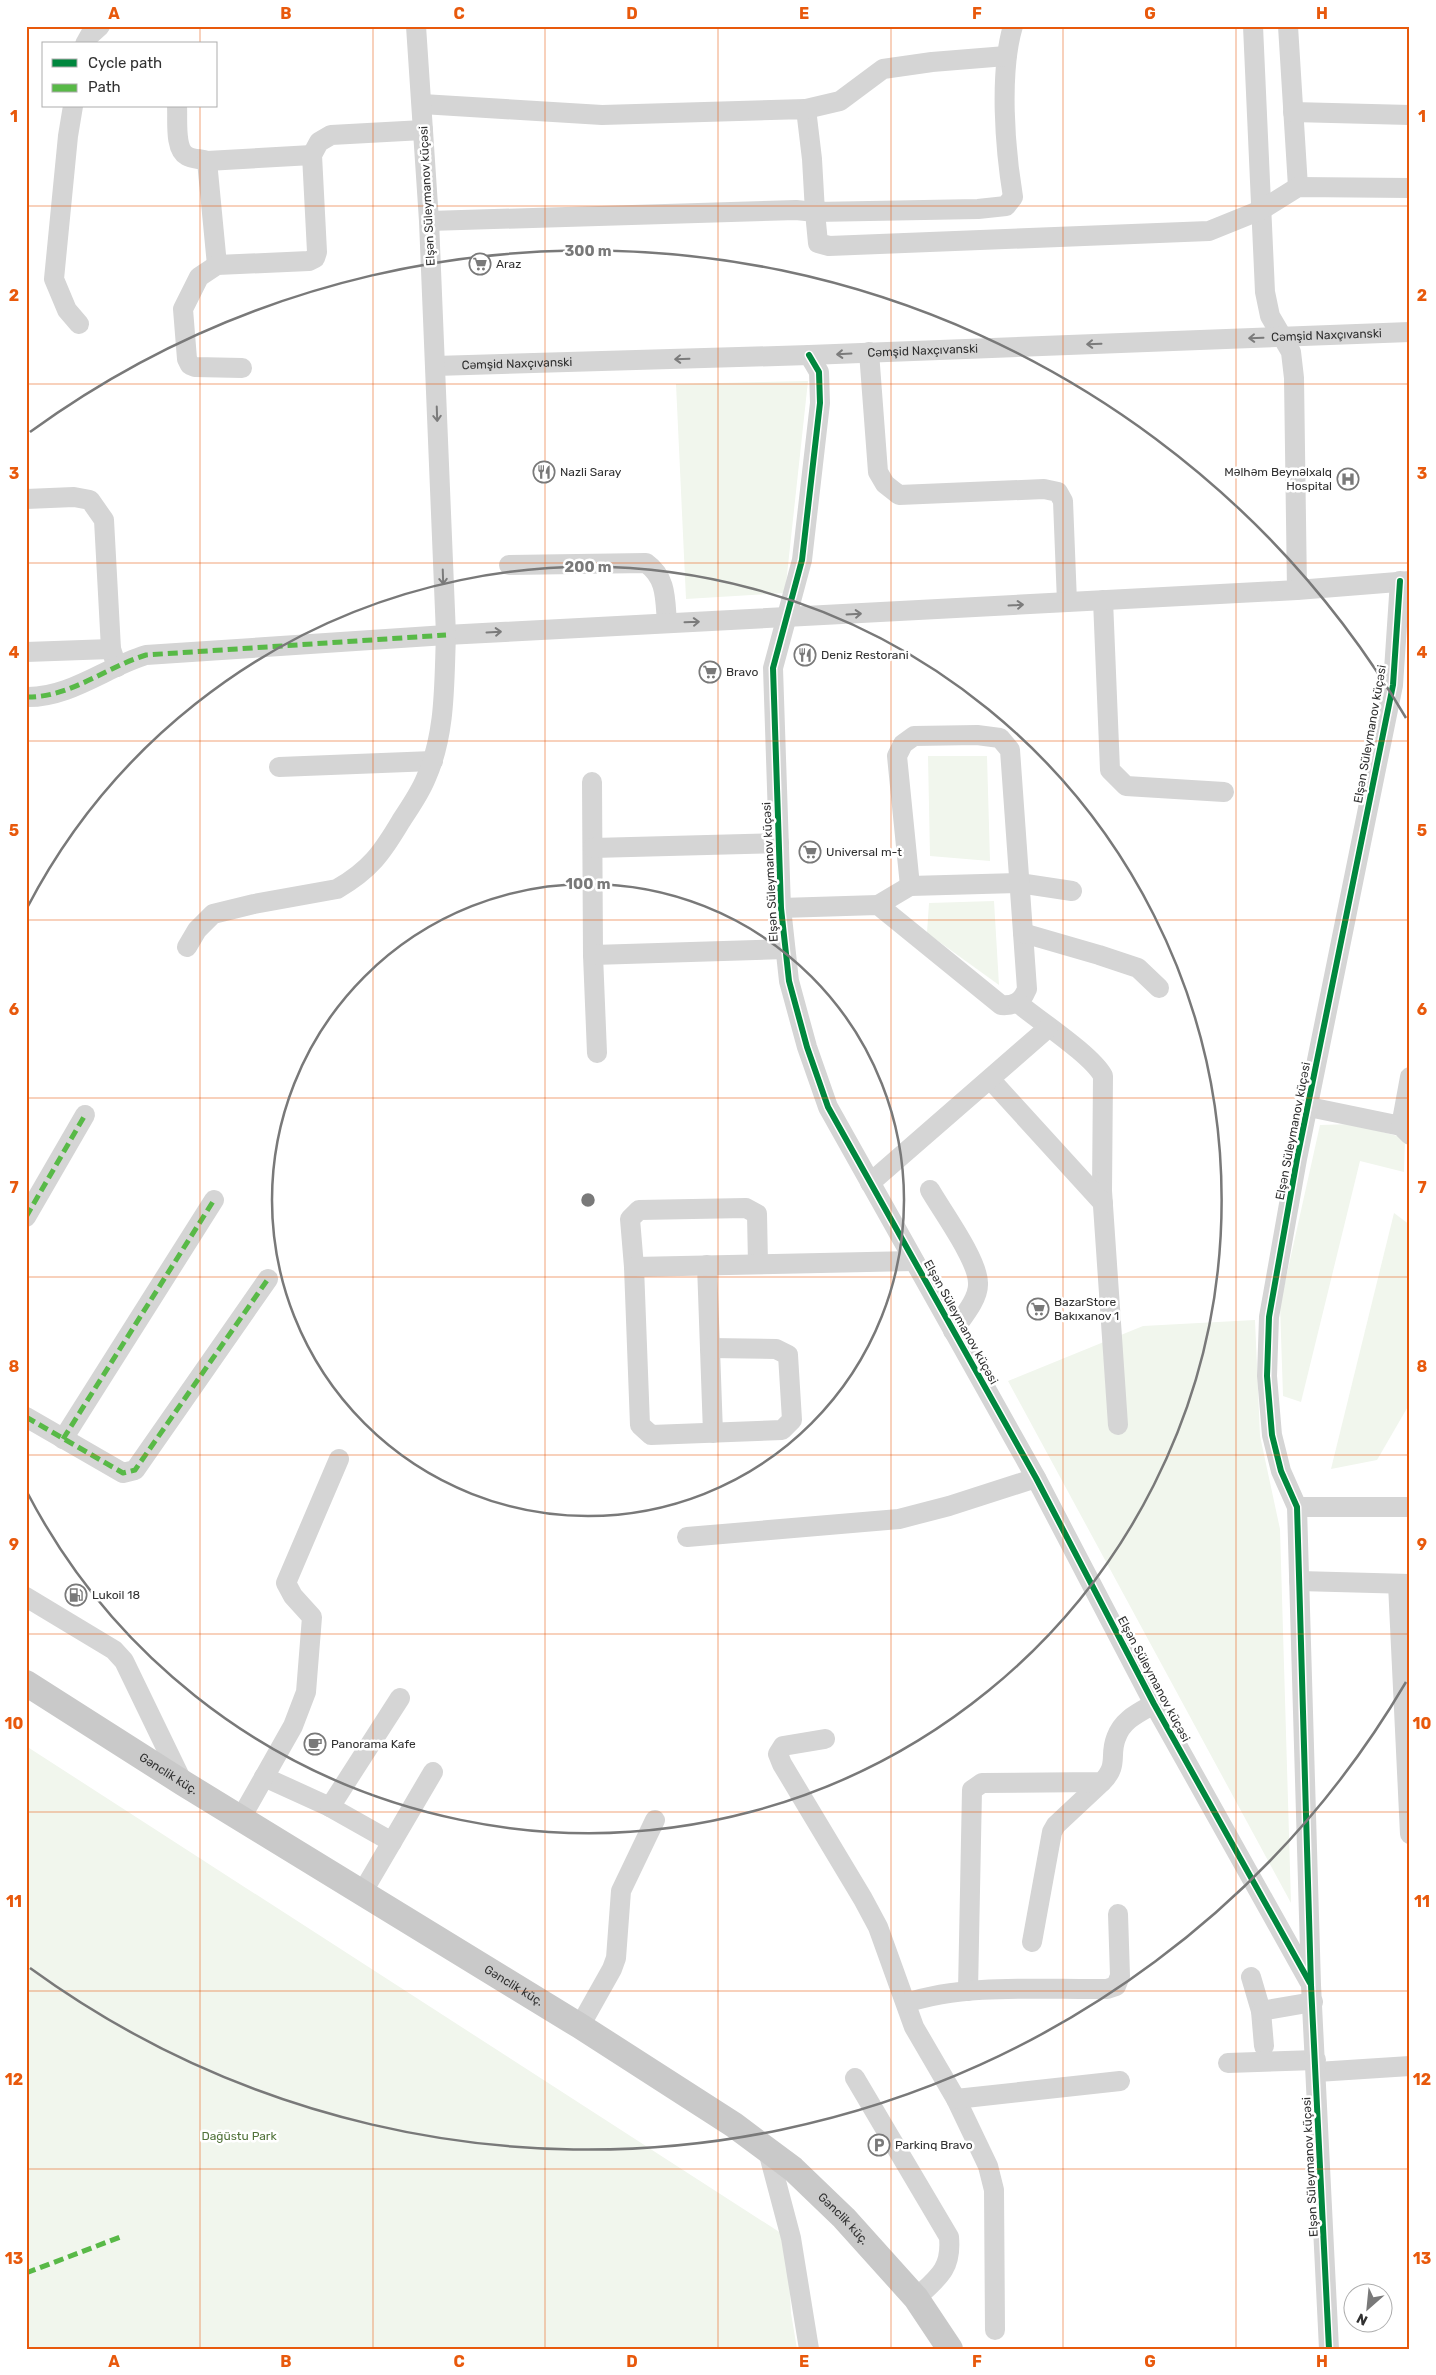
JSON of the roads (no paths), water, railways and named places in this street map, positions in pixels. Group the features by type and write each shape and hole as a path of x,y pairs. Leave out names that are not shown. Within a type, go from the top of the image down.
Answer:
{"main road":[{"name":"Gənclik küç.","path":"26,1682 183,1783 580,2026 734,2125 792,2170 844,2218 916,2298 950,2349"}],"street":[{"path":"86,42 90,35 100,26"},
{"name":"Elşən Süleymanov küçəsi","path":"186,947 197,930 213,914 254,904 337,890 350,882 373,864 390,841 426,779 433,761 443,700 446,635 429,221 416,26"},
{"path":"429,221 796,210 815,212 978,209 1006,206 1013,197 1006,152 1006,56 1013,26"},
{"path":"1253,26 1265,292 1270,316 1291,352 1294,378 1297,590"},
{"path":"1288,26 1298,187"},
{"path":"422,104 602,115 806,109 840,101 883,69 932,62 1006,56"},
{"path":"72,108 54,279 67,310 79,324"},
{"path":"177,108 179,142 187,156 207,161 312,155"},
{"path":"806,109 812,159 818,244 829,246 1210,231 1261,210 1298,187 1410,188"},
{"path":"1294,112 1410,115"},
{"path":"242,368 195,367 190,365 187,359 183,309 199,277 217,265 309,261 315,258 317,252 312,155 319,142 331,135 423,130"},
{"path":"207,161 217,265"},
{"name":"Cəmşid Naxçıvanski","path":"435,366 809,356 868,352 1410,332"},
{"path":"868,352 878,472 885,484 899,494 1044,490 1058,492 1063,501 1067,602"},
{"name":"Elşən Süleymanov küçəsi","path":"809,356 818,372 820,403 802,560 773,668 781,908 791,991 807,1047 828,1107 1036,1478 1154,1704 1312,1994"},
{"path":"26,499 74,497 90,500 104,520 114,658"},
{"path":"509,564 646,563 656,570 663,586 667,623"},
{"path":"26,652 114,658 446,635 1297,590 1405,581"},
{"name":"Elşən Süleymanov küçəsi","path":"1329,2349 1317,2066 1312,1994 1297,1507 1281,1471 1272,1435 1267,1376 1268,1327 1296,1168 1401,685 1405,581"},
{"path":"1103,600 1110,770 1126,786 1224,792"},
{"path":"26,697 51,696 114,658"},
{"path":"878,906 1001,1005 1010,1006 1018,1003 1024,997 1027,990 1010,750 1000,738 977,735 914,736 903,744 898,756 910,886"},
{"path":"279,767 433,761"},
{"path":"592,782 593,955 597,1053"},
{"path":"593,848 779,843"},
{"path":"781,908 878,906 910,886 1020,883 1072,891"},
{"path":"1023,933 1138,968 1159,988"},
{"path":"593,955 785,949"},
{"path":"1018,1003 1088,1058 1103,1076 1103,1203 1118,1425"},
{"path":"870,1183 1048,1028"},
{"path":"1309,1108 1406,1130 1410,1077"},
{"path":"990,1079 1103,1203"},
{"path":"26,1217 85,1115"},
{"path":"930,1190 974,1265 979,1284 973,1302 953,1331"},
{"path":"63,1439 214,1200"},
{"path":"710,1348 776,1349 788,1355 792,1420 782,1430 651,1435 640,1425 634,1267 630,1219 639,1210 746,1208 757,1214 758,1264"},
{"path":"634,1267 914,1261"},
{"path":"708,1264 713,1432"},
{"path":"27,1420 123,1473 135,1470 268,1279"},
{"path":"241,1818 293,1726 306,1692 312,1617 292,1596 286,1583 339,1459"},
{"path":"687,1537 899,1518 949,1506 1036,1478"},
{"path":"1297,1507 1410,1507"},
{"path":"1299,1581 1404,1584 1410,1834"},
{"path":"26,1597 114,1650 124,1660 183,1783"},
{"path":"330,1807 400,1698"},
{"path":"1032,1942 1052,1832 1056,1825 1110,1774 1114,1763 1115,1738 1128,1719 1154,1704"},
{"path":"825,1739 783,1746 778,1754 782,1764 878,1927 914,2027 956,2099 988,2166 994,2190 995,2330"},
{"path":"362,1894 433,1772"},
{"path":"264,1777 330,1807 392,1842"},
{"path":"968,1991 972,1790 982,1783 1102,1782"},
{"path":"580,2026 612,1969 616,1958 621,1891 655,1820"},
{"path":"906,2003 921,1998 968,1991 1107,1989 1116,1986 1120,1976 1118,1914"},
{"path":"1251,1977 1261,2011 1264,2046"},
{"path":"1261,2011 1312,1994"},
{"path":"1228,2063 1317,2066 1410,2066"},
{"path":"855,2078 949,2237 950,2254 947,2266 936,2280 916,2298"},
{"path":"956,2099 1120,2081"},
{"path":"768,2151 791,2238 810,2349"}],"place":[{"name":"Araz","path":"480,264"},
{"name":"Nazli Saray","path":"544,472"},
{"name":"Məlhəm Beynəlxalq Hospital","path":"1348,479"},
{"name":"Deniz Restorani","path":"805,655"},
{"name":"Bravo","path":"710,672"},
{"name":"Universal m-t","path":"810,852"},
{"name":"BazarStore Bakıxanov 1","path":"1038,1309"},
{"name":"Lukoil 18","path":"76,1595"},
{"name":"Panorama Kafe","path":"315,1744"},
{"name":"Parkinq Bravo","path":"879,2145"}],"park label":[{"name":"Dağüstu Park","path":"239,2136"}]}
